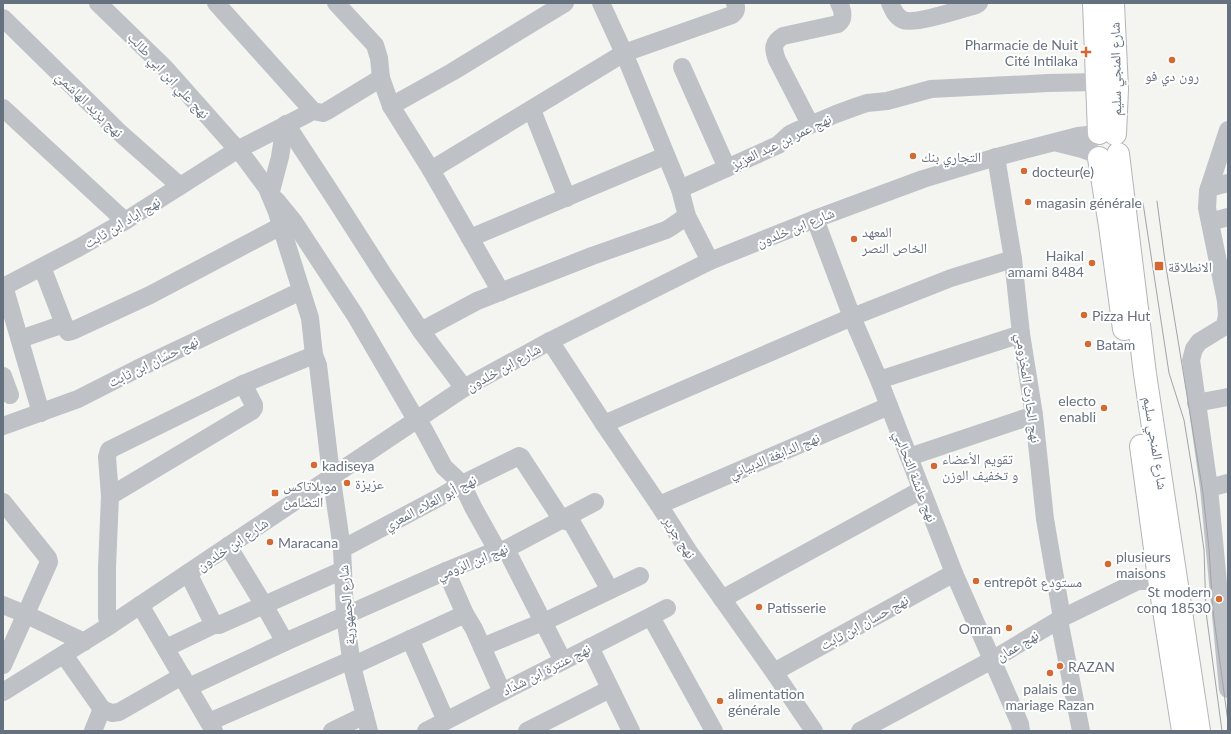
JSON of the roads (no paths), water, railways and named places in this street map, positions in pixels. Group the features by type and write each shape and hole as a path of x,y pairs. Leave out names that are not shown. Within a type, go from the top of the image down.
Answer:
{"main road":[{"name":"شارع المنجي سليم","path":"1094,3 1097,82 1104,144 1110,226 1169,588 1199,731"},
{"name":"شارع المنجي سليم","path":"1104,144 1117,89 1113,3"},
{"name":"شارع المنجي سليم","path":"1169,588 1183,731"}],"street":[{"name":"نهج علي ابن ابي طالب","path":"98,3 165,68 237,150 270,192"},
{"path":"216,3 313,111"},
{"path":"336,3 375,45 379,58 381,78 391,106 431,170 501,292"},
{"path":"601,3 624,53 680,190 687,216 710,261"},
{"path":"431,170 624,53 732,15 736,11 734,3"},
{"path":"810,124 777,60 774,53 774,47 777,40 783,36 838,24 842,21 843,16 839,3"},
{"path":"890,3 898,16 911,22 979,3"},
{"path":"391,106 452,72 560,4"},
{"name":"نهج يزيد الهاشميّ","path":"3,18 119,132 180,186"},
{"path":"682,67 727,168"},
{"name":"نهج اياد ابن ثابت","path":"4,284 80,248 237,150 313,111 323,113 327,111 381,78"},
{"name":"نهج عمر بن عبد العزيز","path":"680,190 778,145 790,134 810,124 858,106 887,102 930,89 1097,82"},
{"path":"3,108 125,221"},
{"path":"532,110 568,198"},
{"path":"286,125 280,157 270,192 294,222 355,314 444,467 462,484 473,507 501,550 543,622 563,660"},
{"path":"286,125 383,274 421,330 464,388"},
{"path":"1228,130 1210,188 1207,208 1226,301 1226,326 1199,342 1194,350 1191,360 1224,603 1228,686"},
{"name":"شارع المنجي سليم","path":"1053,142 1078,136 1104,144"},
{"name":"شارع ابن خلدون","path":"3,692 109,626 464,388 550,341 710,261 815,219 923,179 1053,142"},
{"path":"470,238 665,156"},
{"name":"نهج الحارث المخزومي","path":"996,157 1034,415 1045,519 1060,619 1081,731"},
{"path":"1210,188 1228,183"},
{"name":"شارع الجمهورية","path":"270,192 278,212 310,318 314,355 318,365 342,549 345,615 352,663 367,723"},
{"path":"421,330 475,302 592,256 666,230 687,216"},
{"path":"1210,222 1228,217"},
{"name":"نهج عائشة التحالبي","path":"815,219 954,573 992,660 1016,729"},
{"path":"42,267 68,332 150,295 281,226"},
{"path":"604,424 852,316 950,278 1012,259"},
{"path":"4,284 41,413"},
{"name":"نهج حسّان ابن ثابت","path":"3,426 78,399 301,291"},
{"path":"20,339 64,324"},
{"path":"879,380 1021,334"},
{"name":"نهج جرير","path":"550,341 722,599 814,731"},
{"path":"109,626 107,617 107,568 110,496 107,457 109,450 243,384 314,355"},
{"path":"3,376 10,395"},
{"path":"110,496 252,411 254,406 243,384"},
{"path":"1196,403 1228,397"},
{"name":"نهج الدابغة الدبياني","path":"659,505 889,406"},
{"path":"909,457 1034,415"},
{"name":"نهج أبو العلاء المعري","path":"342,549 462,484 519,456 562,520"},
{"path":"1209,488 1228,484"},
{"path":"722,599 921,490"},
{"name":"نهج ابن الرّومي","path":"102,710 112,713 119,712 186,682 285,642 446,571 501,550 595,502"},
{"path":"3,665 49,562 49,560 5,507"},
{"path":"562,520 572,523 610,590"},
{"path":"228,546 285,642"},
{"path":"166,648 214,625 219,625 343,570"},
{"path":"446,571 502,692"},
{"path":"188,573 214,625"},
{"name":"نهج حسان ابن ثابت","path":"774,672 954,573"},
{"path":"482,647 543,622 640,576"},
{"name":"نهج عمان","path":"860,731 992,660 1060,619 1138,581 1152,581 1169,588"},
{"path":"3,605 84,642"},
{"path":"140,605 186,682 210,728 352,663 465,614"},
{"name":"نهج عنترة ابن شدّاد","path":"426,731 667,608"},
{"path":"651,617 714,731"},
{"path":"410,639 446,720"},
{"path":"590,647 631,731"},
{"path":"64,655 102,710 93,731"},
{"path":"531,730 610,689"},
{"path":"332,731 367,723"}],"tram line":[{"path":"1157,201 1165,261 1203,493 1209,549 1213,611 1228,722"},
{"path":"1143,203 1169,373 1184,420 1196,493 1204,550 1206,612 1222,731"}],"place":[{"name":"Pharmacie de Nuit Cité Intilaka","path":"1086,52"},
{"name":"رون دي فو","path":"1172,60"},
{"name":"التجاري بنك","path":"913,156"},
{"name":"docteur(e)","path":"1024,171"},
{"name":"magasin générale","path":"1028,202"},
{"name":"المعهد الخاص النصر","path":"854,239"},
{"name":"Haikal amami 8484","path":"1092,263"},
{"name":"الانطلاقة","path":"1159,266"},
{"name":"Pizza Hut","path":"1084,315"},
{"name":"Batam","path":"1088,344"},
{"name":"electo enabli","path":"1104,408"},
{"name":"kadiseya","path":"314,465"},
{"name":"تقويم الأعضاء و تخفيف الوزن","path":"934,466"},
{"name":"عزيزة","path":"347,483"},
{"name":"موبلاتاكس التضامن","path":"275,493"},
{"name":"Maracana","path":"270,542"},
{"name":"plusieurs maisons","path":"1108,564"},
{"name":"entrepôt مستودع","path":"976,581"},
{"name":"St modern conq 18530","path":"1219,599"},
{"name":"Patisserie","path":"759,607"},
{"name":"Omran","path":"1009,628"},
{"name":"RAZAN","path":"1060,666"},
{"name":"palais de mariage Razan","path":"1050,673"},
{"name":"alimentation générale","path":"720,701"}]}
